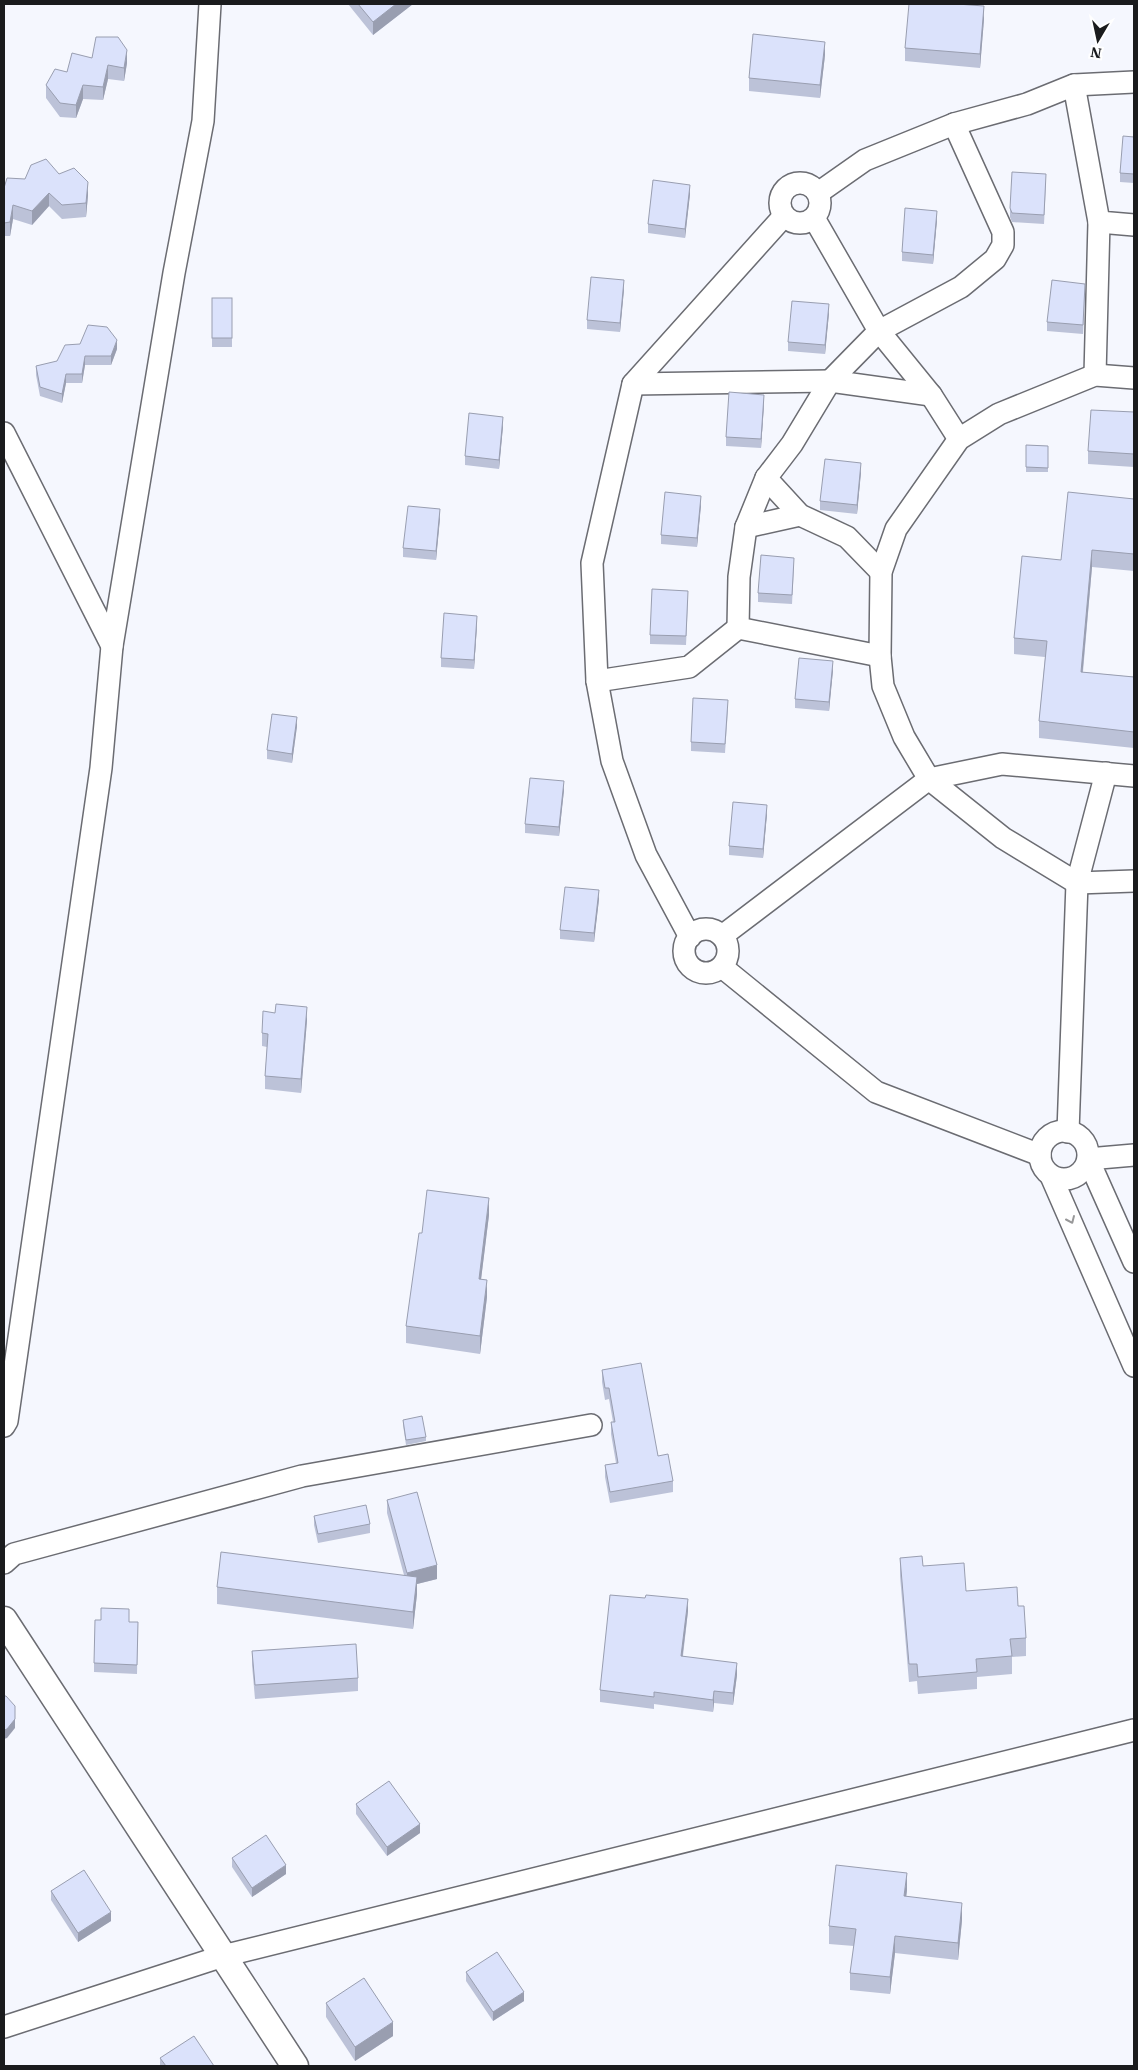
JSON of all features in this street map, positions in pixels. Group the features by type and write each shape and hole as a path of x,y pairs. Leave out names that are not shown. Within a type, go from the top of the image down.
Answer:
{"street":[{"path":"4,1426 8,1411 101,768 112,646 174,273 203,121 210,4"},
{"path":"818,193 865,160 954,124 1027,104 1074,85 1134,82"},
{"path":"1074,85 1099,222 1095,374"},
{"path":"738,628 739,577 746,527 766,478 792,444 830,381 879,330 961,287 995,259 1003,246 1003,232 954,124"},
{"path":"800,183 807,184 818,193 820,206 814,218 808,222 795,223 784,216 780,210 780,197 788,187 800,183"},
{"path":"690,937 646,856 612,760 597,681 592,563 633,384 784,216"},
{"path":"814,218 879,330 931,395 959,439"},
{"path":"1099,222 1134,225"},
{"path":"1134,378 1095,374 999,414 959,439 896,529 881,572 880,656 883,686 904,737 929,779 1003,838 1077,883 1134,881"},
{"path":"633,384 830,381 931,395"},
{"path":"4,433 112,646"},
{"path":"766,478 800,514 847,537 881,572"},
{"path":"746,527 800,514"},
{"path":"597,681 689,666 738,628 880,656"},
{"path":"722,936 929,779 1002,764 1134,776"},
{"path":"1068,1132 1077,883 1106,773"},
{"path":"702,930 716,932 722,936 726,942 728,955 722,967 716,971 701,973 689,965 684,951 690,937 702,930"},
{"path":"722,967 876,1092 1040,1155"},
{"path":"1051,1176 1067,1180 1086,1167 1088,1152 1081,1138 1068,1132 1060,1132 1046,1139 1040,1155 1045,1170 1051,1176 1134,1366"},
{"path":"1088,1159 1134,1155"},
{"path":"1088,1159 1134,1262"},
{"path":"4,1563 14,1554 302,1476 591,1425"},
{"path":"4,1620 295,2066"},
{"path":"4,2027 223,1956 1134,1730"}],"building":[{"path":"358,4 396,4 373,22"},
{"path":"909,4 984,6 980,54 905,48"},
{"path":"753,34 825,42 820,85 749,78"},
{"path":"96,37 118,37 127,50 124,68 108,65 103,87 83,85 76,105 60,103 46,85 55,69 67,72 72,53 92,58"},
{"path":"1123,136 1134,137 1134,174 1120,173"},
{"path":"46,159 59,174 74,168 88,182 86,203 62,205 49,193 32,211 13,205 10,222 4,223 4,188 7,178 25,179 31,165"},
{"path":"1012,172 1046,174 1044,215 1012,213 1010,208"},
{"path":"653,180 690,185 685,229 648,224"},
{"path":"905,208 937,211 933,255 902,252"},
{"path":"591,277 624,280 620,323 587,320"},
{"path":"1052,280 1085,284 1083,325 1047,322"},
{"path":"212,298 232,298 232,338 212,338"},
{"path":"792,301 829,304 825,345 788,342"},
{"path":"88,325 107,327 117,340 111,356 85,356 82,374 66,374 62,394 40,387 36,366 57,361 65,345 80,344"},
{"path":"729,392 764,395 761,439 726,437"},
{"path":"1091,410 1134,412 1134,454 1088,451"},
{"path":"469,413 503,417 499,460 465,456"},
{"path":"1026,445 1048,446 1048,468 1026,467"},
{"path":"825,459 861,463 857,505 820,501"},
{"path":"665,492 701,496 697,538 661,535"},
{"path":"1068,492 1134,499 1134,554 1092,550 1081,672 1134,677 1134,732 1039,721 1047,641 1014,638 1022,556 1061,560"},
{"path":"408,506 440,509 436,551 403,548"},
{"path":"761,555 794,558 792,595 758,593"},
{"path":"652,589 688,591 686,636 650,635"},
{"path":"444,613 477,616 474,660 441,658"},
{"path":"799,658 833,661 829,702 795,699"},
{"path":"693,698 728,700 725,744 691,742"},
{"path":"272,714 297,717 292,754 267,750"},
{"path":"530,778 564,781 559,827 525,824"},
{"path":"733,802 767,805 763,849 729,846"},
{"path":"565,887 599,890 594,933 560,930"},
{"path":"276,1004 307,1007 301,1079 265,1076 268,1034 262,1033 263,1011 275,1013"},
{"path":"427,1190 489,1198 479,1279 487,1280 480,1336 406,1326 419,1233 422,1233"},
{"path":"641,1363 658,1456 668,1454 673,1481 610,1492 605,1465 618,1463 611,1422 615,1422 609,1388 605,1388 602,1370"},
{"path":"422,1416 426,1437 406,1440 403,1420"},
{"path":"417,1492 437,1565 407,1573 387,1500"},
{"path":"366,1505 370,1524 318,1534 314,1516"},
{"path":"221,1552 417,1577 413,1612 217,1587"},
{"path":"922,1556 923,1566 964,1563 966,1591 1017,1587 1018,1606 1024,1606 1026,1638 1010,1639 1012,1656 976,1659 977,1672 918,1677 917,1664 909,1664 900,1558"},
{"path":"610,1595 645,1598 646,1595 688,1599 681,1656 737,1663 733,1693 714,1691 713,1700 654,1692 654,1697 600,1690"},
{"path":"101,1608 129,1609 129,1622 138,1622 137,1665 94,1663 95,1620 101,1620"},
{"path":"356,1644 358,1678 255,1685 252,1651"},
{"path":"4,1696 15,1706 15,1719 4,1730"},
{"path":"389,1781 420,1824 387,1847 356,1804"},
{"path":"266,1835 286,1865 252,1888 232,1858"},
{"path":"836,1865 907,1873 904,1896 962,1903 958,1943 895,1936 890,1977 850,1973 856,1929 829,1926"},
{"path":"84,1870 111,1912 78,1933 51,1891"},
{"path":"497,1952 524,1992 493,2012 466,1972"},
{"path":"364,1978 393,2022 355,2047 326,2003"},
{"path":"194,2036 214,2066 166,2066 160,2058"}]}
